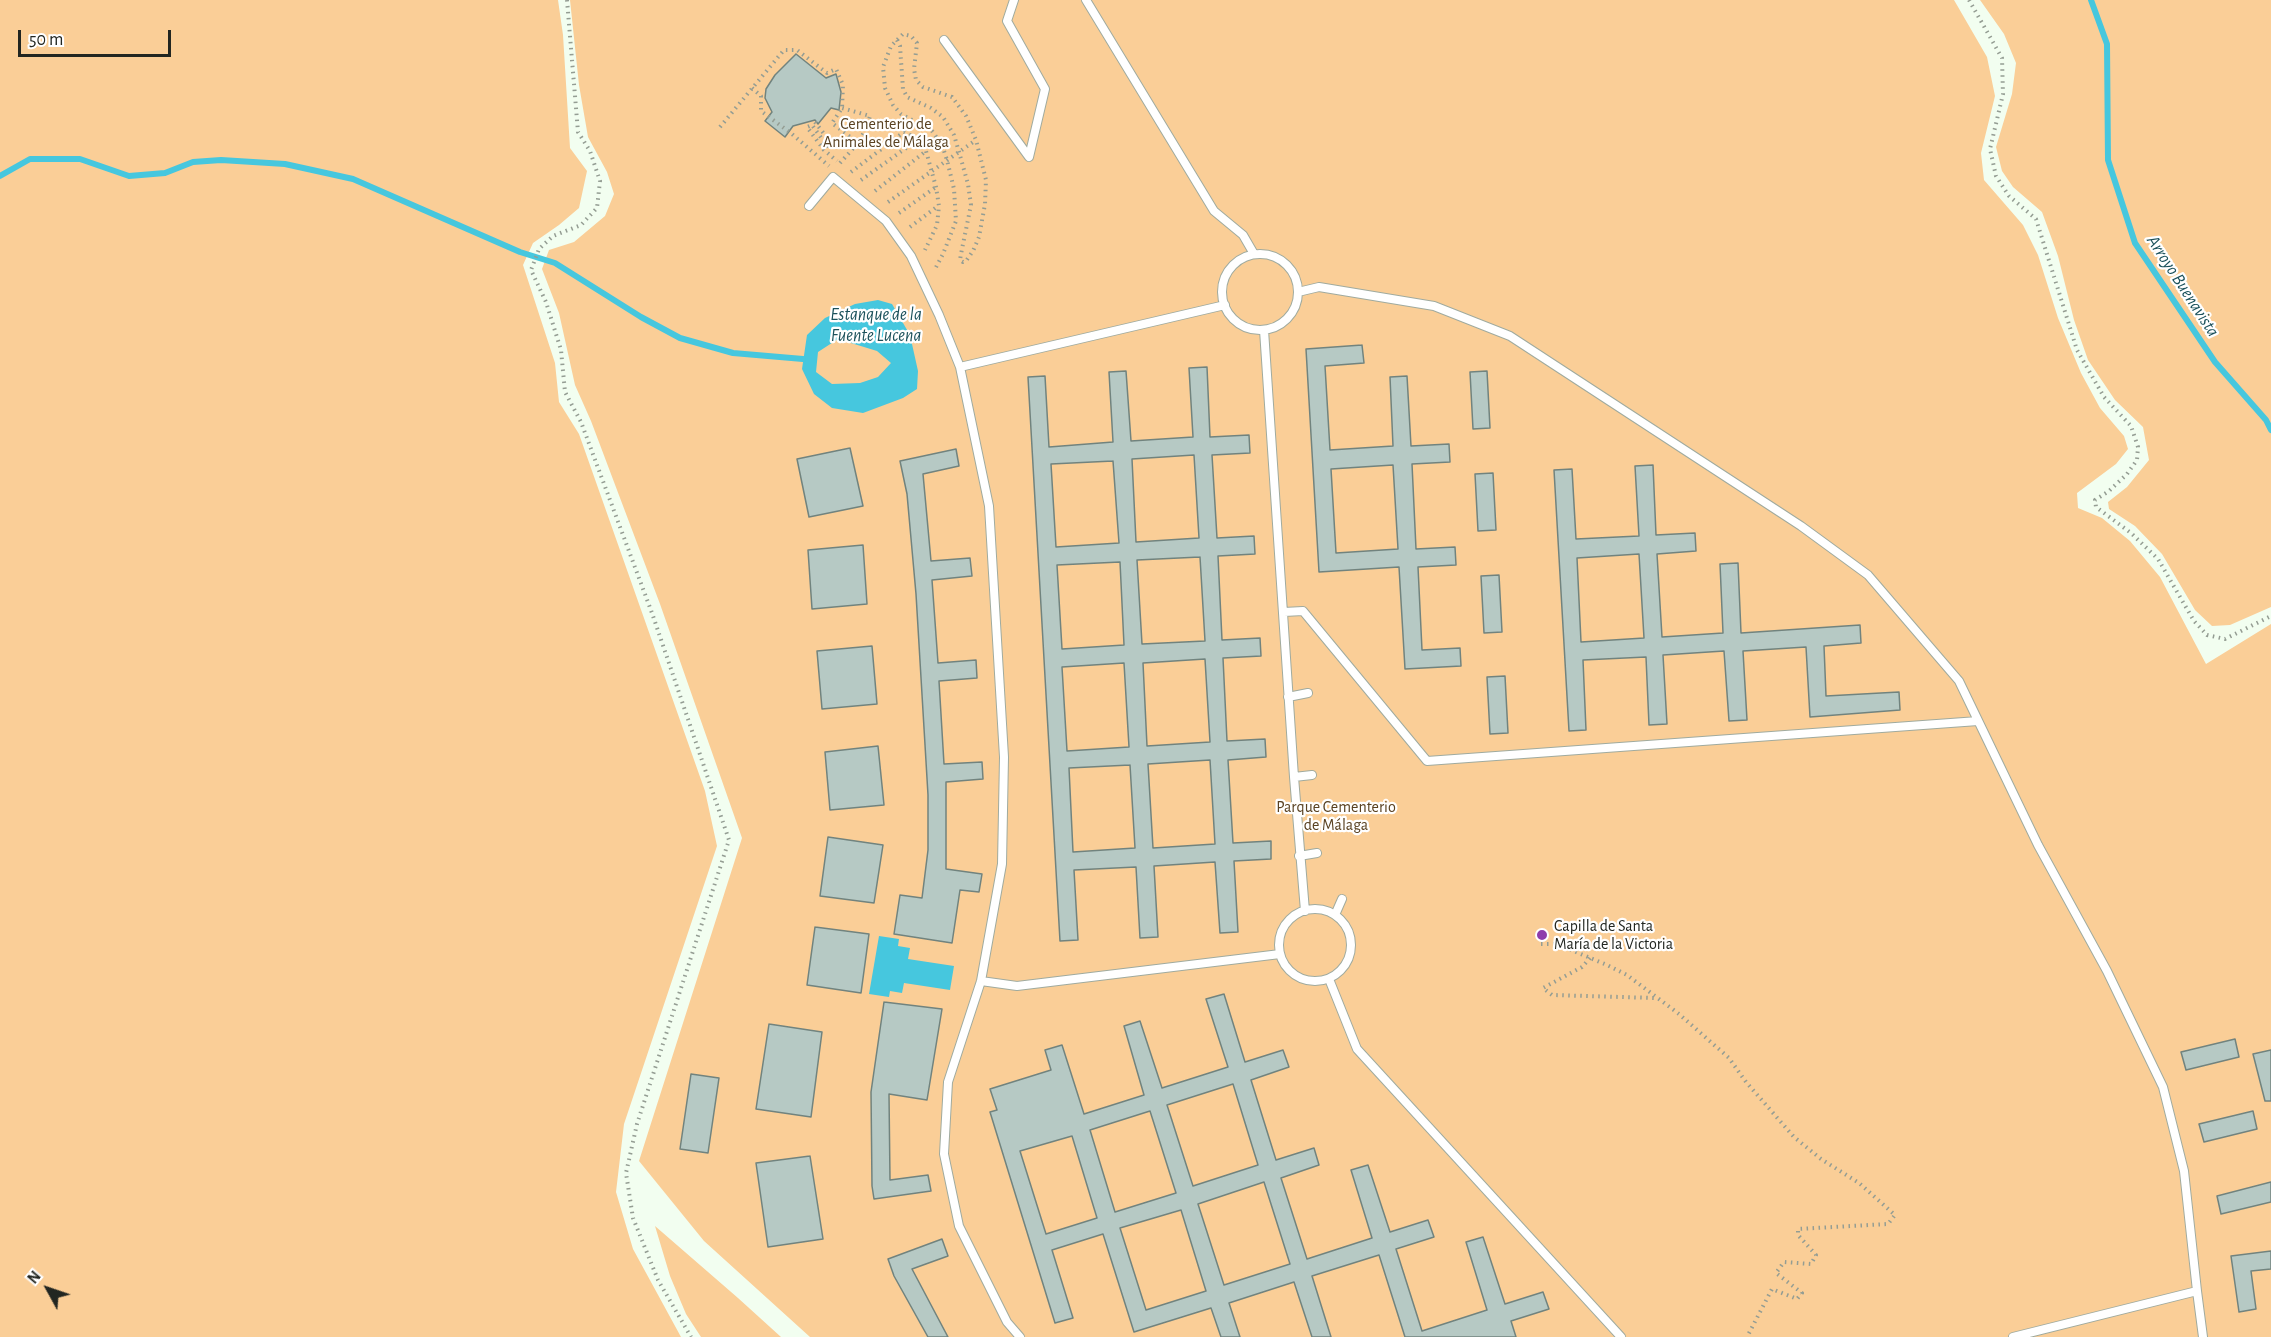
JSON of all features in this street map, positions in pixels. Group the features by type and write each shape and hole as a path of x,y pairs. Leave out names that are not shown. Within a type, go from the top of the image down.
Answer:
{"lane":[{"path":"944,40 1029,158 1046,88 1007,21 1014,0"},
{"path":"1086,0 1214,211 1243,235 1254,254"},
{"path":"809,206 833,177 886,221 911,256 960,367 989,506 1004,757 1002,864 981,981 948,1082 944,1154 959,1226 1007,1322 1020,1337"},
{"path":"1254,254 1270,255 1285,263 1295,276 1298,292 1294,310 1288,317 1281,324 1264,330 1247,328 1233,319 1224,305 1222,289 1227,273 1239,261 1254,254"},
{"path":"1298,292 1319,287 1434,306 1509,336 1801,526 1868,575 1959,681 2038,845 2107,971 2163,1087 2184,1171 2204,1337"},
{"path":"960,367 1224,305"},
{"path":"1264,330 1299,856 1305,911"},
{"path":"1284,612 1303,611 1427,761 1978,721"},
{"path":"1288,697 1308,693"},
{"path":"1294,777 1312,775"},
{"path":"1299,856 1317,854"},
{"path":"1335,915 1342,899"},
{"path":"1326,910 1335,915 1347,926 1352,941 1350,957 1342,970 1329,979 1314,982 1298,978 1286,968 1280,954 1279,940 1284,927 1293,917 1305,911 1326,910"},
{"path":"981,981 1017,986 1280,954"},
{"path":"1329,979 1357,1049 1621,1337"},
{"path":"2013,1337 2197,1291"}],"path":[{"path":"567,0 578,132 590,151 600,181 597,208 581,225 553,236 539,249 531,270 546,302 561,350 565,392 581,422 644,592 729,840 637,1124 626,1173 633,1218 654,1270 691,1337"},
{"path":"1969,0 2002,58 2003,94 1990,149 1996,176 2009,196 2036,219 2077,350 2104,397 2131,426 2138,447 2136,460 2127,474 2109,491 2095,500 2096,507 2131,532 2158,559 2194,621 2207,635 2225,639 2271,616"},
{"path":"897,40 900,46 903,89 907,97 931,108 943,117 954,135 968,184 971,206 960,260 963,262 973,251 980,237 986,180 976,140 966,116 952,97 923,87 916,80 914,69 917,43 912,36 903,34 897,40 891,46 883,67 885,88 893,105 901,114 932,131 947,160 954,189 956,221 934,272"},
{"path":"720,127 784,50 797,50 827,73 836,69 843,86 842,108 831,123 858,142"},
{"path":"752,88 761,96 761,111 832,168"},
{"path":"815,122 831,143 827,146 812,125 807,127 824,150 839,162 858,142 867,127 870,116 842,108"},
{"path":"851,172 904,132 926,151 939,206 937,225 925,250"},
{"path":"888,202 976,140"},
{"path":"861,180 916,141"},
{"path":"876,191 926,151"},
{"path":"899,213 936,187"},
{"path":"910,227 939,206"},
{"path":"1541,944 1557,944 1627,975 1679,1014 1729,1058 1746,1082 1794,1137 1821,1159 1859,1183 1895,1215 1887,1224 1798,1229 1798,1235 1816,1255 1810,1264 1784,1262 1776,1273 1802,1293 1797,1299 1772,1289 1747,1337"},
{"path":"1590,958 1582,967 1543,988 1552,995 1657,998"}],"green space":[{"path":"0,0 558,0 563,35 570,148 587,171 579,208 533,243 523,265 555,363 559,402 579,434 705,791 717,846 624,1124 616,1192 633,1249 681,1337 0,1337"},
{"name":"Parque Cementerio de Málaga","path":"570,0 1954,0 1987,57 1995,96 1981,153 1984,180 2023,225 2038,255 2058,318 2081,373 2100,408 2124,436 2128,449 2116,464 2077,493 2078,508 2102,518 2130,541 2160,577 2206,664 2271,624 2271,1337 810,1337 704,1241 639,1161 742,838 660,604 591,421 575,385 559,313 542,269 549,250 574,242 605,216 614,194 607,172 588,137 579,85"},
{"path":"1980,0 2271,0 2271,607 2230,625 2212,626 2195,610 2162,554 2135,526 2109,509 2108,502 2127,487 2149,460 2143,427 2115,400 2088,360 2074,320 2058,256 2042,212 2013,187 2002,171 1996,147 2012,94 2016,63 2004,34"},
{"path":"655,1226 781,1337 701,1337 686,1314 670,1276"}],"water":[{"name":"Estanque de la Fuente Lucena","path":"878,300 892,304 910,335 918,371 917,389 903,398 863,413 832,408 814,394 802,369 807,335 825,318 855,304","holes":["838,339 877,351 891,363 878,377 860,383 832,384 816,372 818,352"]},
{"path":"879,936 899,939 898,946 910,948 908,959 954,966 950,990 904,983 902,993 890,991 889,997 869,994"}],"building":[{"path":"796,54 826,78 836,74 841,92 839,110 831,108 818,124 815,120 793,126 785,137 765,121 772,112 765,98 766,89 775,75"},
{"path":"1362,345 1364,363 1325,366 1330,450 1393,446 1390,377 1407,376 1411,446 1449,444 1450,462 1412,464 1416,549 1455,547 1456,565 1418,567 1422,650 1460,648 1461,666 1405,669 1399,567 1319,572 1306,349","holes":["1393,465 1398,549 1336,553 1331,469"]},
{"path":"1207,367 1210,437 1249,435 1250,453 1212,455 1217,538 1254,536 1255,554 1218,556 1222,640 1260,638 1261,656 1223,658 1227,741 1265,739 1266,757 1228,760 1233,843 1271,841 1271,859 1234,861 1238,932 1220,933 1215,862 1154,866 1158,937 1140,938 1136,867 1074,870 1078,940 1060,941 1028,377 1045,376 1049,447 1113,442 1109,372 1126,371 1131,441 1193,437 1189,368","holes":["1194,455 1199,538 1136,542 1132,459","1113,461 1119,543 1056,547 1051,464","1200,557 1205,641 1142,644 1137,560","1120,562 1124,645 1062,649 1057,565","1205,659 1210,742 1147,746 1143,663","1124,663 1129,747 1067,751 1062,667","1210,760 1215,844 1153,848 1148,764","1130,765 1135,848 1073,852 1069,768"]},
{"path":"1487,371 1490,428 1473,429 1470,372"},
{"path":"850,448 863,506 809,517 797,459"},
{"path":"956,449 959,466 923,474 931,561 970,558 972,576 932,580 938,663 976,660 977,678 939,681 944,764 982,762 983,779 946,782 946,869 982,874 979,892 960,890 952,943 894,934 900,895 922,898 928,850 928,795 916,594 907,494 900,461"},
{"path":"1653,465 1656,535 1695,533 1696,551 1657,554 1662,637 1723,633 1720,564 1738,563 1741,633 1860,625 1861,643 1824,646 1826,696 1899,692 1900,710 1810,717 1806,647 1743,651 1747,720 1729,721 1724,651 1663,655 1667,724 1649,725 1646,657 1583,660 1586,730 1569,731 1554,470 1572,469 1576,539 1639,536 1635,466","holes":["1639,554 1644,638 1581,642 1577,558"]},
{"path":"1493,473 1496,530 1478,531 1475,474"},
{"path":"863,545 867,604 812,609 808,550"},
{"path":"1499,575 1502,632 1484,633 1481,576"},
{"path":"872,646 877,704 822,709 817,651"},
{"path":"1505,676 1508,733 1490,734 1487,677"},
{"path":"878,746 884,805 830,810 825,752"},
{"path":"828,837 883,845 874,903 820,896"},
{"path":"815,927 869,934 861,993 807,985"},
{"path":"1224,994 1245,1062 1283,1050 1289,1067 1251,1080 1276,1160 1314,1148 1319,1165 1281,1178 1307,1259 1372,1238 1351,1170 1368,1165 1390,1232 1428,1220 1434,1237 1396,1249 1422,1331 1487,1310 1466,1242 1483,1237 1505,1304 1543,1292 1549,1309 1511,1321 1516,1337 1405,1337 1379,1255 1312,1276 1331,1337 1312,1337 1294,1282 1229,1303 1240,1337 1221,1337 1211,1308 1134,1332 1103,1234 1052,1250 1073,1318 1055,1323 990,1112 997,1110 990,1089 1051,1070 1045,1050 1062,1045 1084,1114 1144,1095 1124,1026 1140,1021 1162,1088 1228,1067 1206,999","holes":["1233,1084 1258,1165 1193,1186 1167,1105","1150,1111 1176,1193 1115,1212 1090,1130","1072,1136 1097,1218 1046,1234 1020,1151","1264,1182 1290,1264 1224,1285 1198,1204","1181,1210 1206,1291 1146,1310 1120,1228"]},
{"path":"884,1002 942,1009 927,1100 889,1094 890,1180 928,1175 931,1191 874,1199 871,1092"},
{"path":"769,1024 822,1032 811,1117 756,1109"},
{"path":"2235,1039 2239,1057 2186,1070 2181,1052"},
{"path":"2271,1050 2271,1101 2265,1101 2253,1054"},
{"path":"691,1074 719,1078 708,1153 680,1149"},
{"path":"2253,1111 2257,1129 2204,1142 2199,1124"},
{"path":"810,1156 823,1239 768,1247 756,1163"},
{"path":"2271,1182 2271,1202 2221,1214 2217,1196"},
{"path":"942,1239 948,1256 912,1269 948,1337 928,1337 894,1276 888,1259"},
{"path":"2271,1251 2271,1269 2251,1271 2256,1309 2239,1312 2231,1256"}],"waterway":[{"name":"Arroyo Buenavista","path":"2091,0 2107,44 2108,160 2135,243 2215,362 2266,420 2271,430"},
{"path":"0,176 30,159 80,159 129,176 165,173 193,162 221,160 285,164 353,179 520,252 555,263 641,317 680,338 733,353 803,359"}],"place":[{"name":"Capilla de Santa María de la Victoria","path":"1542,935"}],"park label":[{"name":"Cementerio de Animales de Málaga","path":"886,133"}]}
